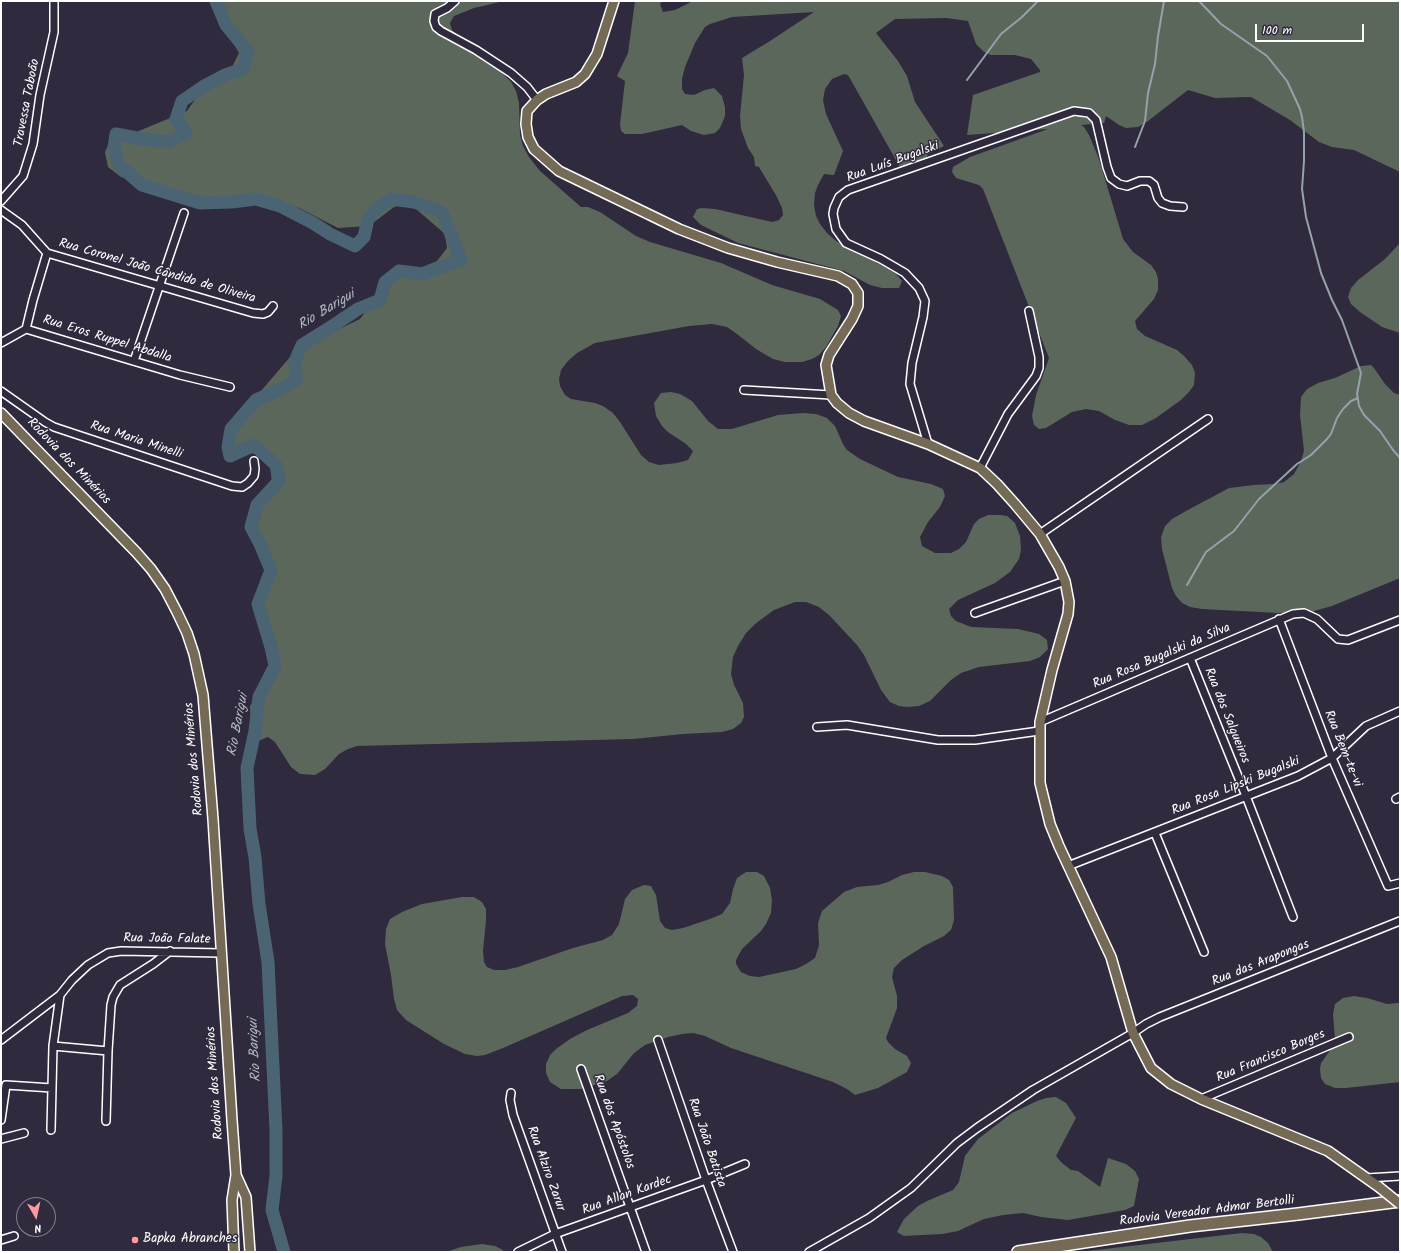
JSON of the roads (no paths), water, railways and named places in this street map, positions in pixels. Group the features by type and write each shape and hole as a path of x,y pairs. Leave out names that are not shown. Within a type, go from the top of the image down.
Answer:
{"highway":[{"name":"Rodovia Vereador Admar Bertolli","path":"1018,1252 1190,1226 1400,1202"}],"main road":[{"path":"614,1 597,54 585,74 576,82 550,92 537,100 528,111 526,124 528,138 534,149 559,171 693,235 777,262 838,276 852,284 858,293 858,306 852,319 829,355 826,365 831,395 837,403 849,413 864,421 928,444 980,468 997,484 1040,534 1059,567 1065,581 1069,602 1068,614 1052,670 1039,727 1040,783 1050,824 1111,957 1133,1033 1151,1068 1171,1084 1201,1099 1328,1151 1400,1202"},
{"name":"Rodovia dos Minérios","path":"1,413 146,563 165,589 187,633 199,674 203,703 236,1176 232,1200 234,1252"},
{"name":"Rodovia dos Minérios","path":"236,1176 246,1197 250,1252"}],"street":[{"name":"Travessa Taboão","path":"1,201 23,176 33,144 40,95 54,32 54,1"},
{"path":"455,1 447,8 435,14 434,21 436,27 476,50 511,73 537,100"},
{"name":"Rua Luís Bugalski","path":"928,444 910,384 912,363 925,302 920,288 905,273 881,259 846,243 836,229 833,214 834,208 840,197 848,190 1074,111 1089,113 1096,120 1111,178 1119,184 1127,186 1140,181 1149,181 1154,185 1158,198 1162,203 1170,206 1183,207"},
{"name":"Rua Coronel João Cândido de Oliveira","path":"1,210 22,225 47,253 253,313 263,314 268,312 272,306"},
{"path":"134,361 184,213"},
{"path":"1,343 26,329 47,253"},
{"path":"980,468 1008,414 1036,376 1039,368 1039,357 1029,311"},
{"name":"Rua Eros Ruppel Abdalla","path":"26,329 180,375 230,387"},
{"path":"744,390 831,395"},
{"name":"Rua Maria Minelli","path":"1,391 54,427 232,486 242,487 254,476 254,460"},
{"path":"1040,534 1208,419"},
{"path":"975,613 1065,581"},
{"name":"Rua Rosa Bugalski da Silva","path":"817,727 847,725 938,740 975,740 1039,727 1190,658 1293,614 1304,613 1316,619 1338,639 1348,640 1400,620"},
{"name":"Rua Bem-te-vi","path":"1279,619 1332,758 1388,886 1400,883"},
{"name":"Rua dos Salgueiros","path":"1190,658 1246,796 1292,916"},
{"name":"Rua Rosa Lipski Bugalski","path":"1068,866 1298,776 1332,758 1366,726 1400,711"},
{"path":"1155,833 1204,952"},
{"name":"Rua das Arapongas","path":"809,1252 868,1218 911,1188 957,1142 977,1128 1034,1090 1146,1024 1160,1017 1400,921"},
{"name":"Rua João Falate","path":"1,1040 60,995 88,965 108,953 122,950 221,954"},
{"path":"106,1121 111,1005 116,990 120,985 170,951"},
{"path":"51,1130 53,1046 60,995"},
{"name":"Rua Francisco Borges","path":"1201,1099 1349,1037"},
{"name":"Rua João Batista","path":"658,1040 706,1180 733,1252"},
{"path":"53,1046 108,1052"},
{"name":"Rua dos Apóstolos","path":"581,1069 646,1252"},
{"path":"1,1120 6,1085 52,1088"},
{"name":"Rua Alziro Zarur","path":"511,1093 510,1100 513,1115 562,1252"},
{"path":"1,1139 24,1133"},
{"name":"Rua Allan Kardec","path":"518,1252 556,1234 706,1180 744,1164"},
{"path":"1367,1178 1400,1176"},
{"path":"1,1240 14,1236"}],"waterway":[{"name":"Rio Barigui","path":"216,1 226,25 248,52 243,69 225,75 204,86 182,101 176,119 186,133 168,142 116,134 114,148 119,165 142,185 200,203 232,202 256,199 280,206 355,246 364,237 368,219 377,208 391,199 414,202 442,212 461,260 423,274 399,271 385,282 380,300 358,309 302,345 295,361 296,380 279,390 256,400 231,429 228,447 230,456 254,445 276,465 279,481 257,505 251,527 271,570 258,604 275,666 259,697 255,731 247,768 250,829 268,962 276,1130 276,1176 272,1210 284,1252"},
{"path":"967,80 1001,34 1022,17 1038,1"},
{"path":"1135,147 1145,121 1148,93 1155,64 1164,1"},
{"path":"1199,1 1221,24 1267,56 1287,81 1300,109 1304,132 1302,189 1306,217 1321,273 1342,320 1361,373 1357,394 1359,406 1364,415 1380,431 1400,458"},
{"path":"1187,585 1206,552 1234,531 1259,499 1297,464 1311,455 1327,439 1343,409 1351,401 1358,398"}],"place":[{"name":"Bapka Abranches","path":"135,1240"}]}
